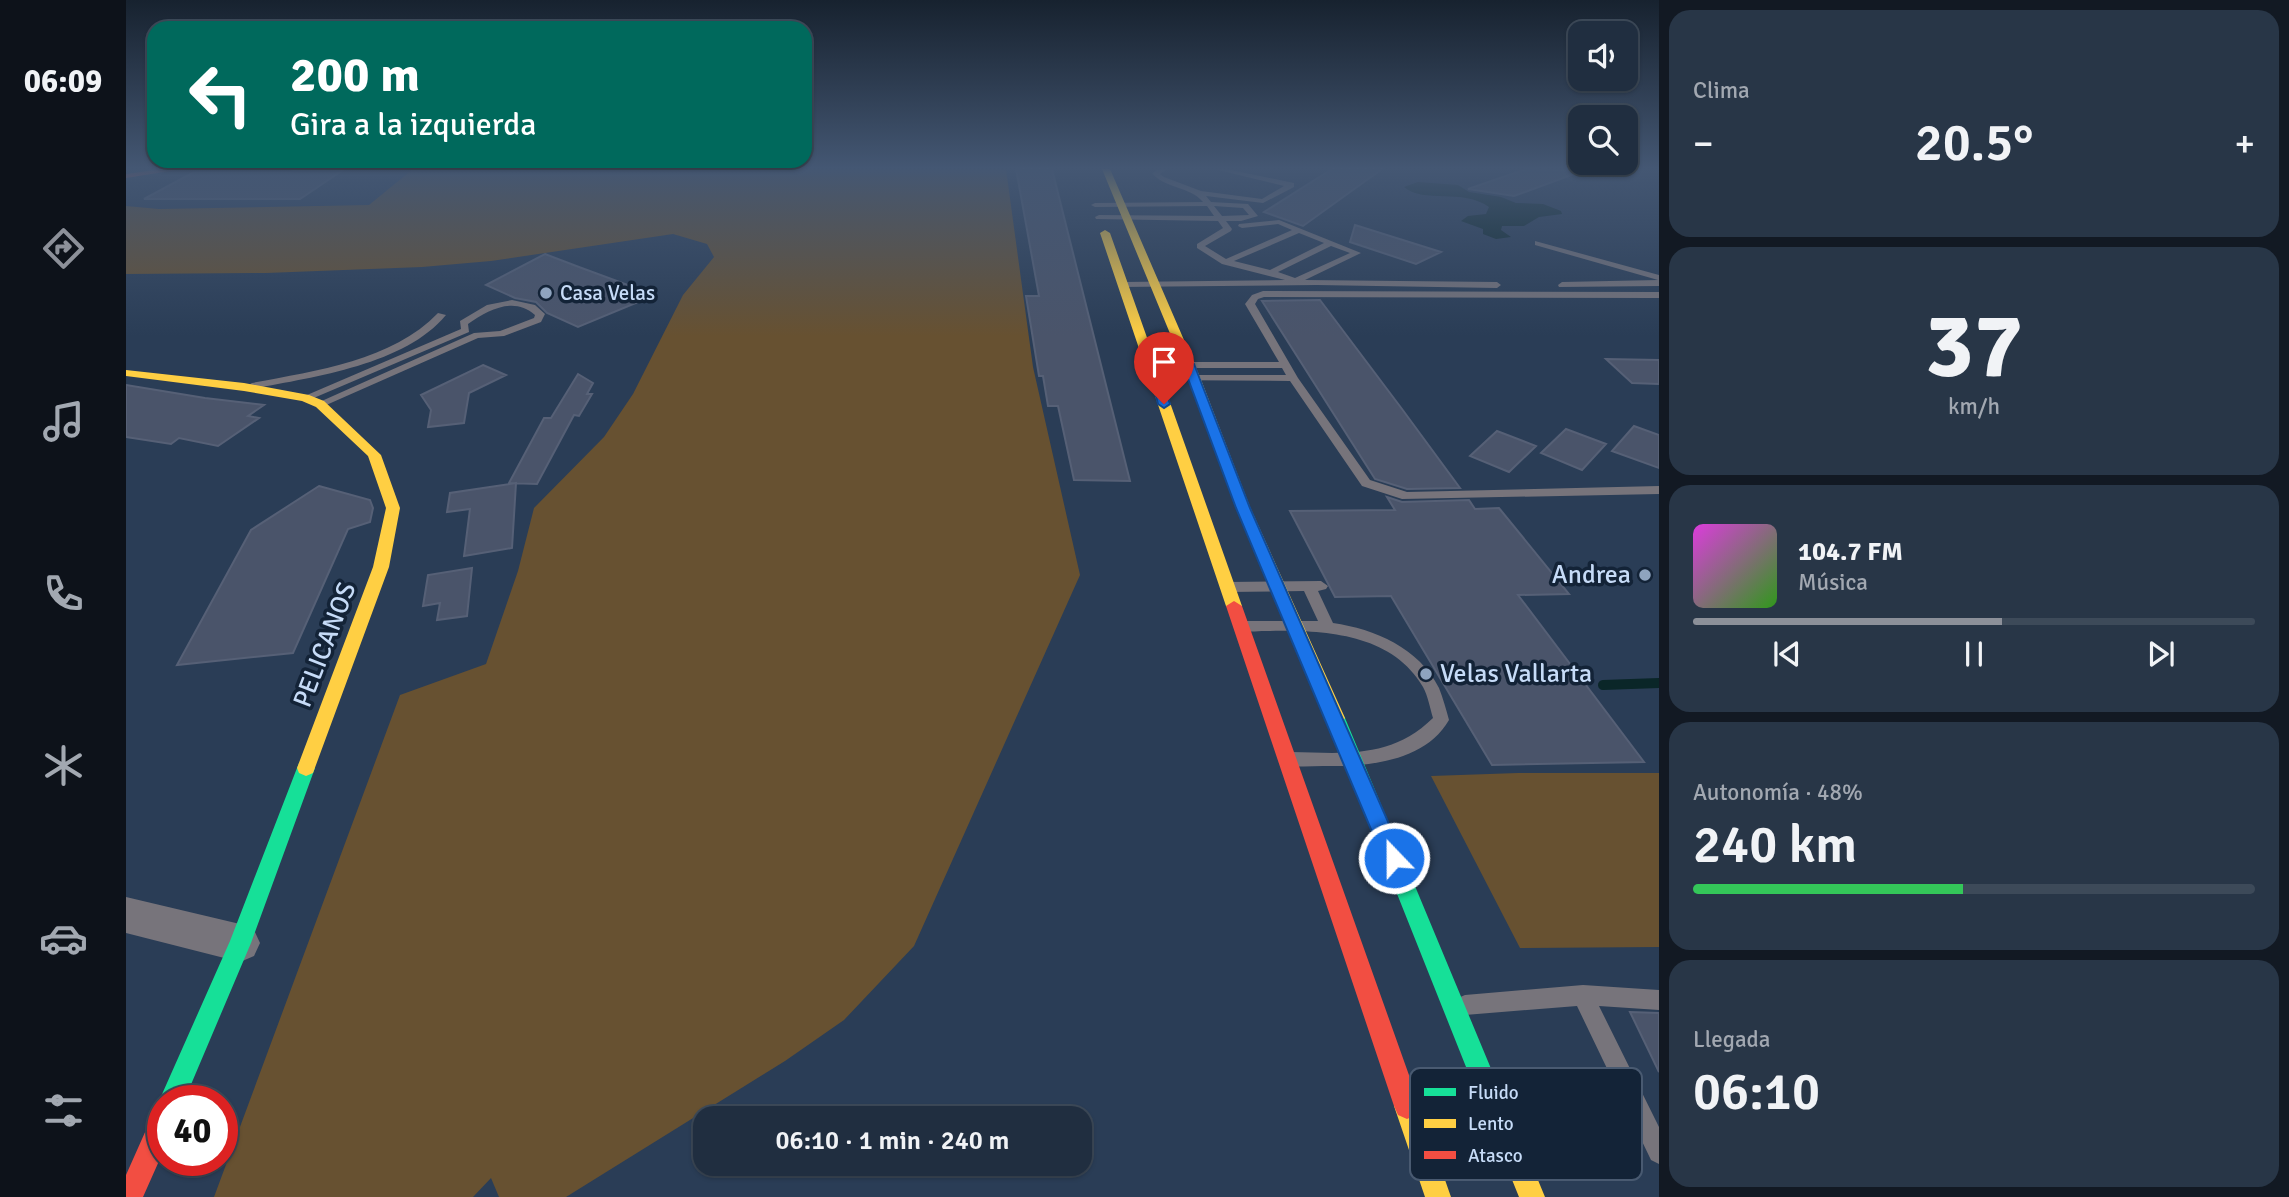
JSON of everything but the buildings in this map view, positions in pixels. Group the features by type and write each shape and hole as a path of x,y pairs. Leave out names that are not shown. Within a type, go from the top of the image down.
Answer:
{"street":[{"path":"1102,225 1410,1116"},
{"path":"1129,225 1191,371 1243,508 1354,760 1479,1068"},
{"path":"1121,278 1151,278"},
{"path":"126,373 244,387 312,401"},
{"name":"PELICANOS","path":"179,1085 240,943 381,567 393,508 374,454 312,401"},
{"path":"126,915 240,943"},
{"path":"130,1197 147,1158"},
{"path":"1432,1180 1438,1197"},
{"path":"1525,1180 1532,1197"}],"lane":[{"path":"1225,225 1228,229"},
{"path":"1248,225 1228,229 1200,246 1225,262 1274,271 1298,282"},
{"path":"1286,225 1357,253 1298,282"},
{"path":"1225,262 1298,230"},
{"path":"1274,271 1329,243"},
{"path":"1538,243 1659,278"},
{"path":"1151,278 1527,286 1659,283"},
{"path":"1659,295 1263,294 1255,297 1250,304 1293,379 1366,484 1384,492 1406,496 1659,490"},
{"path":"502,303 525,304 540,314 538,320 511,331 490,337 477,335 466,330 463,323 471,316 502,303"},
{"path":"244,387 348,365 431,330 441,315"},
{"path":"312,401 365,373 466,330"},
{"path":"312,401 377,379 477,335"},
{"path":"348,365 377,379"},
{"path":"1153,371 1286,365"},
{"path":"1191,371 1293,379"},
{"path":"1227,587 1315,586 1327,626"},
{"path":"1241,626 1327,626 1355,631 1374,639 1408,660 1427,681 1441,720 1425,739 1408,749 1354,760 1287,758"},
{"path":"1583,995 1618,1068"},
{"path":"1454,1006 1583,995 1659,1000"},
{"path":"1642,1117 1659,1152"}],"shaded area":[{"path":"126,225 1014,225 1033,367 1080,575 914,946 844,1020 713,1106 693,1106 693,1118 566,1197 499,1197 491,1178 473,1197 214,1197 222,1176 238,1176 238,1132 400,695 486,664 518,571 534,508 604,437 633,394 683,295 714,257 707,244 673,234 491,261 422,267 266,273 126,274"},
{"path":"1472,225 1526,225 1502,226 1501,230 1511,237 1496,239 1483,234 1483,229"},
{"path":"1659,773 1659,947 1520,948 1431,776"}],"waterway":[{"path":"1603,685 1659,683"}],"traffic: fast":[{"path":"1336,718 1479,1068"},
{"path":"178,1085 240,943 306,768"}],"traffic: slow":[{"path":"1130,225 1194,377 1243,507 1336,718"},
{"path":"1105,233 1234,606"},
{"path":"126,373 244,387 305,398 320,404 374,455 393,508 381,567 306,768"},
{"path":"1407,1106 1410,1115"},
{"path":"1432,1180 1438,1197"},
{"path":"1525,1180 1532,1197"}],"traffic: jam":[{"path":"1234,606 1407,1106"},
{"path":"130,1197 147,1158"}],"place":[{"name":"Casa Velas","path":"546,293"},
{"name":"Andrea","path":"1645,575"},
{"name":"Velas Vallarta","path":"1426,674"}],"route":[{"path":"1164,404 1151,365 1188,364 1243,508 1394,858"}]}
